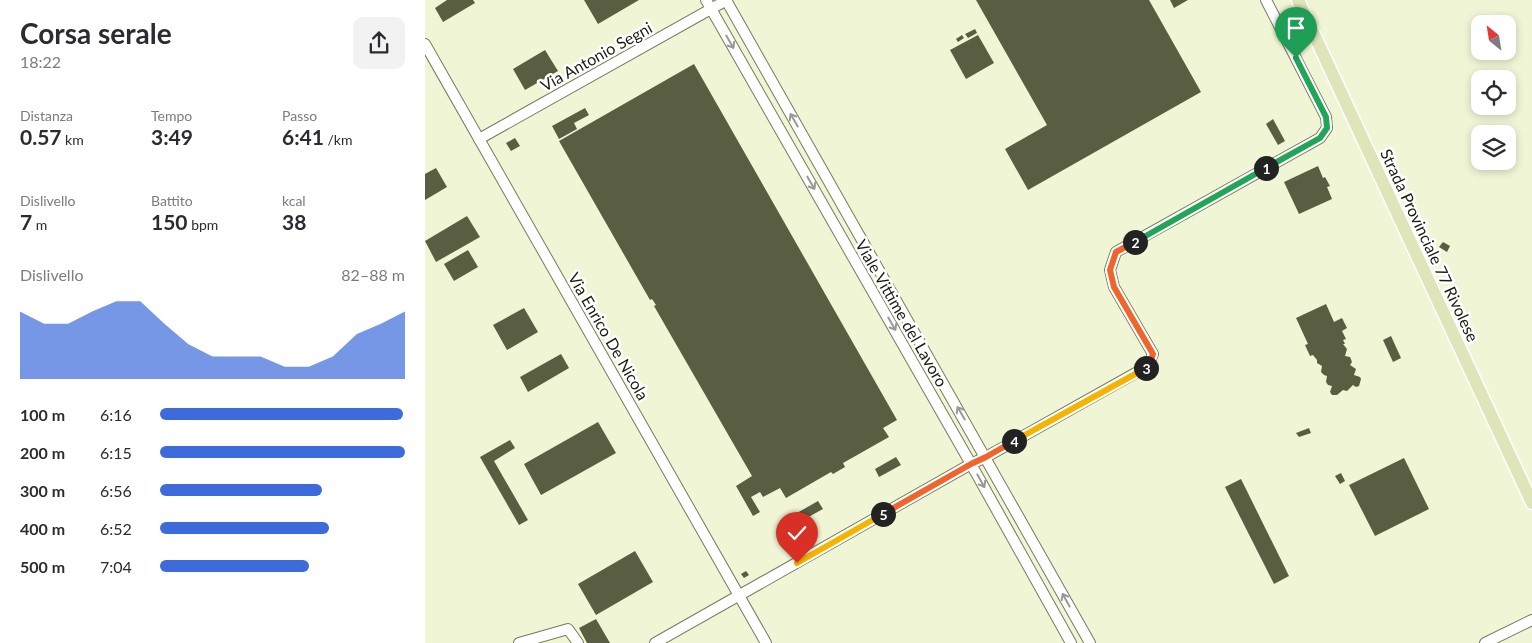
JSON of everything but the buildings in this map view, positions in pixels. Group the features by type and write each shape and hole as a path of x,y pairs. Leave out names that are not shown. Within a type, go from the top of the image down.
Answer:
{"main road":[{"name":"Strada Provinciale 77 Rivolese","path":"1299,0 1532,503"}],"street":[{"name":"Viale Vittime del Lavoro","path":"726,0 1090,643"},
{"name":"Via Antonio Segni","path":"479,138 709,5 726,0"},
{"path":"655,643 971,464 1149,366 1153,354 1114,287 1110,270 1116,252 1320,138 1327,128 1326,117 1266,0"},
{"name":"Viale Vittime del Lavoro","path":"709,5 1071,643"},
{"name":"Via Enrico De Nicola","path":"425,44 766,643"},
{"path":"1485,643 1532,620"},
{"path":"519,643 568,629 578,643"}],"route":[{"path":"797,563 1149,366 1153,354 1114,287 1110,270 1116,252 1320,138 1327,128 1326,117 1296,58"}]}
